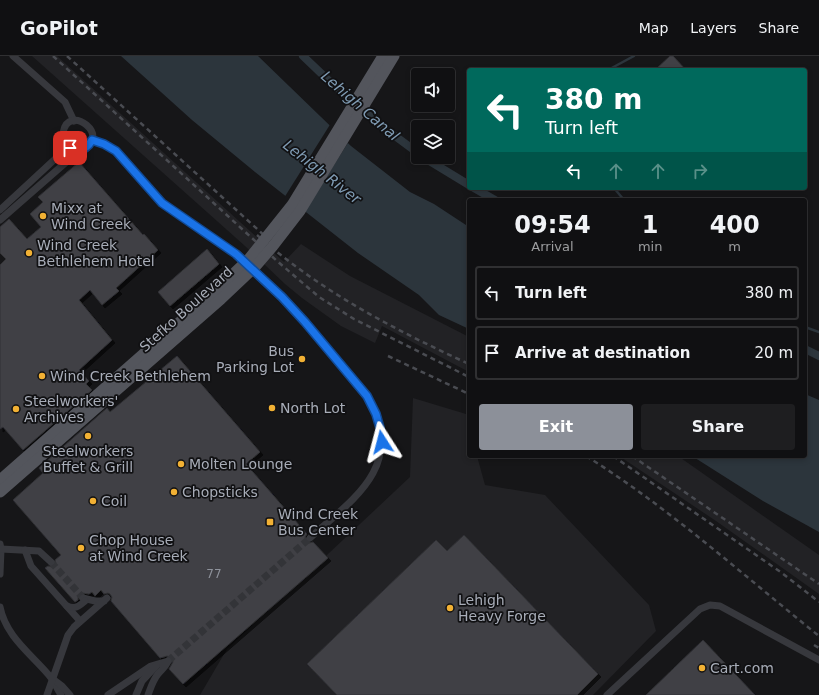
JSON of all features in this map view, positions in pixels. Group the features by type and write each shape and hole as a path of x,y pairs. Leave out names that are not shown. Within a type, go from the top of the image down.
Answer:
{"main road":[{"name":"Stefko Boulevard","path":"0,480 203,302 248,260 292,205 383,56"},
{"name":"Stefko Boulevard","path":"0,492 221,299 255,267 274,246 300,211 394,56"}],"street":[{"path":"13,56 65,102 74,121"},
{"path":"0,220 80,150 88,146 92,140 92,132 83,121 74,121 68,123 63,132 64,141 68,147 75,150 80,150"},
{"path":"92,140 104,144 116,151 162,203 236,254 282,297 305,322 372,404 380,428 382,442 378,462 374,472 363,488 310,538"},
{"path":"0,210 68,147"},
{"path":"0,574 1,546 39,551 51,562"},
{"path":"25,550 31,566 80,622"},
{"path":"66,606 75,608 84,599"},
{"path":"47,695 68,636 74,627 105,599 95,601 84,599"},
{"path":"84,599 94,610"},
{"path":"607,695 700,609 710,605 720,606 819,660"},
{"path":"0,607 3,619 12,633 52,679 61,695"},
{"path":"108,695 151,666 165,664"},
{"path":"136,695 142,681 153,668 165,664"},
{"path":"148,695 153,682 165,664"},
{"path":"52,679 62,686 70,695"}],"shaded area":[{"path":"32,56 57,56 284,262 301,244 350,276 467,336 467,371 382,326 375,343 341,326 285,284 245,246"},
{"path":"413,398 466,414 467,458 478,458 485,485 545,495 649,605 656,631 593,695 200,695 227,649 410,477"},
{"path":"622,458 681,458 819,555 819,594 716,521"}],"water":[{"name":"Lehigh River","path":"121,56 258,56 351,146 410,192 434,204 467,226 467,328 439,315 419,295 358,253 192,120"},
{"path":"807,395 819,400 819,532 763,501 695,458 807,458"}],"pier":[{"path":"331,123 349,141 304,213 284,198"}],"building":[{"path":"670,56 673,56 684,68 657,68"},
{"path":"79,162 158,250 116,288 119,291 102,305 90,290 79,300 112,340 79,370 89,381 86,384 92,390 23,450 3,427 0,429 0,265 6,259 0,253 0,227 9,219 27,239 41,227 30,214 43,202 38,197"},
{"path":"207,249 219,264 170,306 158,292"},
{"path":"177,356 260,452 246,464 307,534 305,537 306,541 309,543 313,542 328,558 183,684 169,669 173,662 172,658 167,656 160,658 111,601 112,597 110,594 104,594 101,590 95,596 92,592 89,594 82,593 78,596 78,600 75,602 45,568 48,566 54,566 56,563 55,560 61,555 13,500 43,473 39,468 107,408 110,412"},
{"name":"Lehigh Heavy Forge","path":"464,535 598,674 577,695 337,695 307,664 436,540 447,551"},
{"name":"Cart.com","path":"703,640 755,695 646,695"}],"waterway":[{"name":"Lehigh Canal","path":"303,56 358,107 411,148"},
{"path":"612,68 634,56"},
{"name":"Lehigh Canal","path":"434,164 467,184"},
{"name":"Lehigh Canal","path":"478,190 492,198"},
{"path":"616,190 622,198"},
{"path":"807,328 819,332"},
{"name":"Lehigh Canal","path":"807,350 819,356"}],"tunnel":[{"path":"168,661 310,538"},
{"path":"51,562 83,598"}],"railway":[{"path":"53,56 277,261 319,297 354,319 467,376"},
{"path":"67,56 266,237"},
{"path":"257,235 306,274 358,307 385,323 467,363"},
{"path":"388,356 467,393"},
{"path":"589,458 676,519 819,636"},
{"path":"616,458 782,573 819,602"},
{"path":"635,458 819,584"},
{"path":"814,645 819,648"}],"place":[{"name":"Mixx at Wind Creek","path":"43,216"},
{"name":"Wind Creek Bethlehem Hotel","path":"29,253"},
{"name":"Bus Parking Lot","path":"302,359"},
{"name":"Wind Creek Bethlehem","path":"42,376"},
{"name":"North Lot","path":"272,408"},
{"name":"Steelworkers' Archives","path":"16,409"},
{"name":"Steelworkers Buffet & Grill","path":"88,436"},
{"name":"Molten Lounge","path":"181,464"},
{"name":"Chopsticks","path":"174,492"},
{"name":"Coil","path":"93,501"},
{"name":"Wind Creek Bus Center","path":"270,522"},
{"name":"Chop House at Wind Creek","path":"81,548"},
{"name":"Lehigh Heavy Forge","path":"450,608"},
{"name":"Cart.com","path":"702,668"}],"route":[{"path":"70,148 80,150 88,146 92,140 104,144 116,151 162,203 236,254 282,297 367,396 376,414 382,442"}]}
